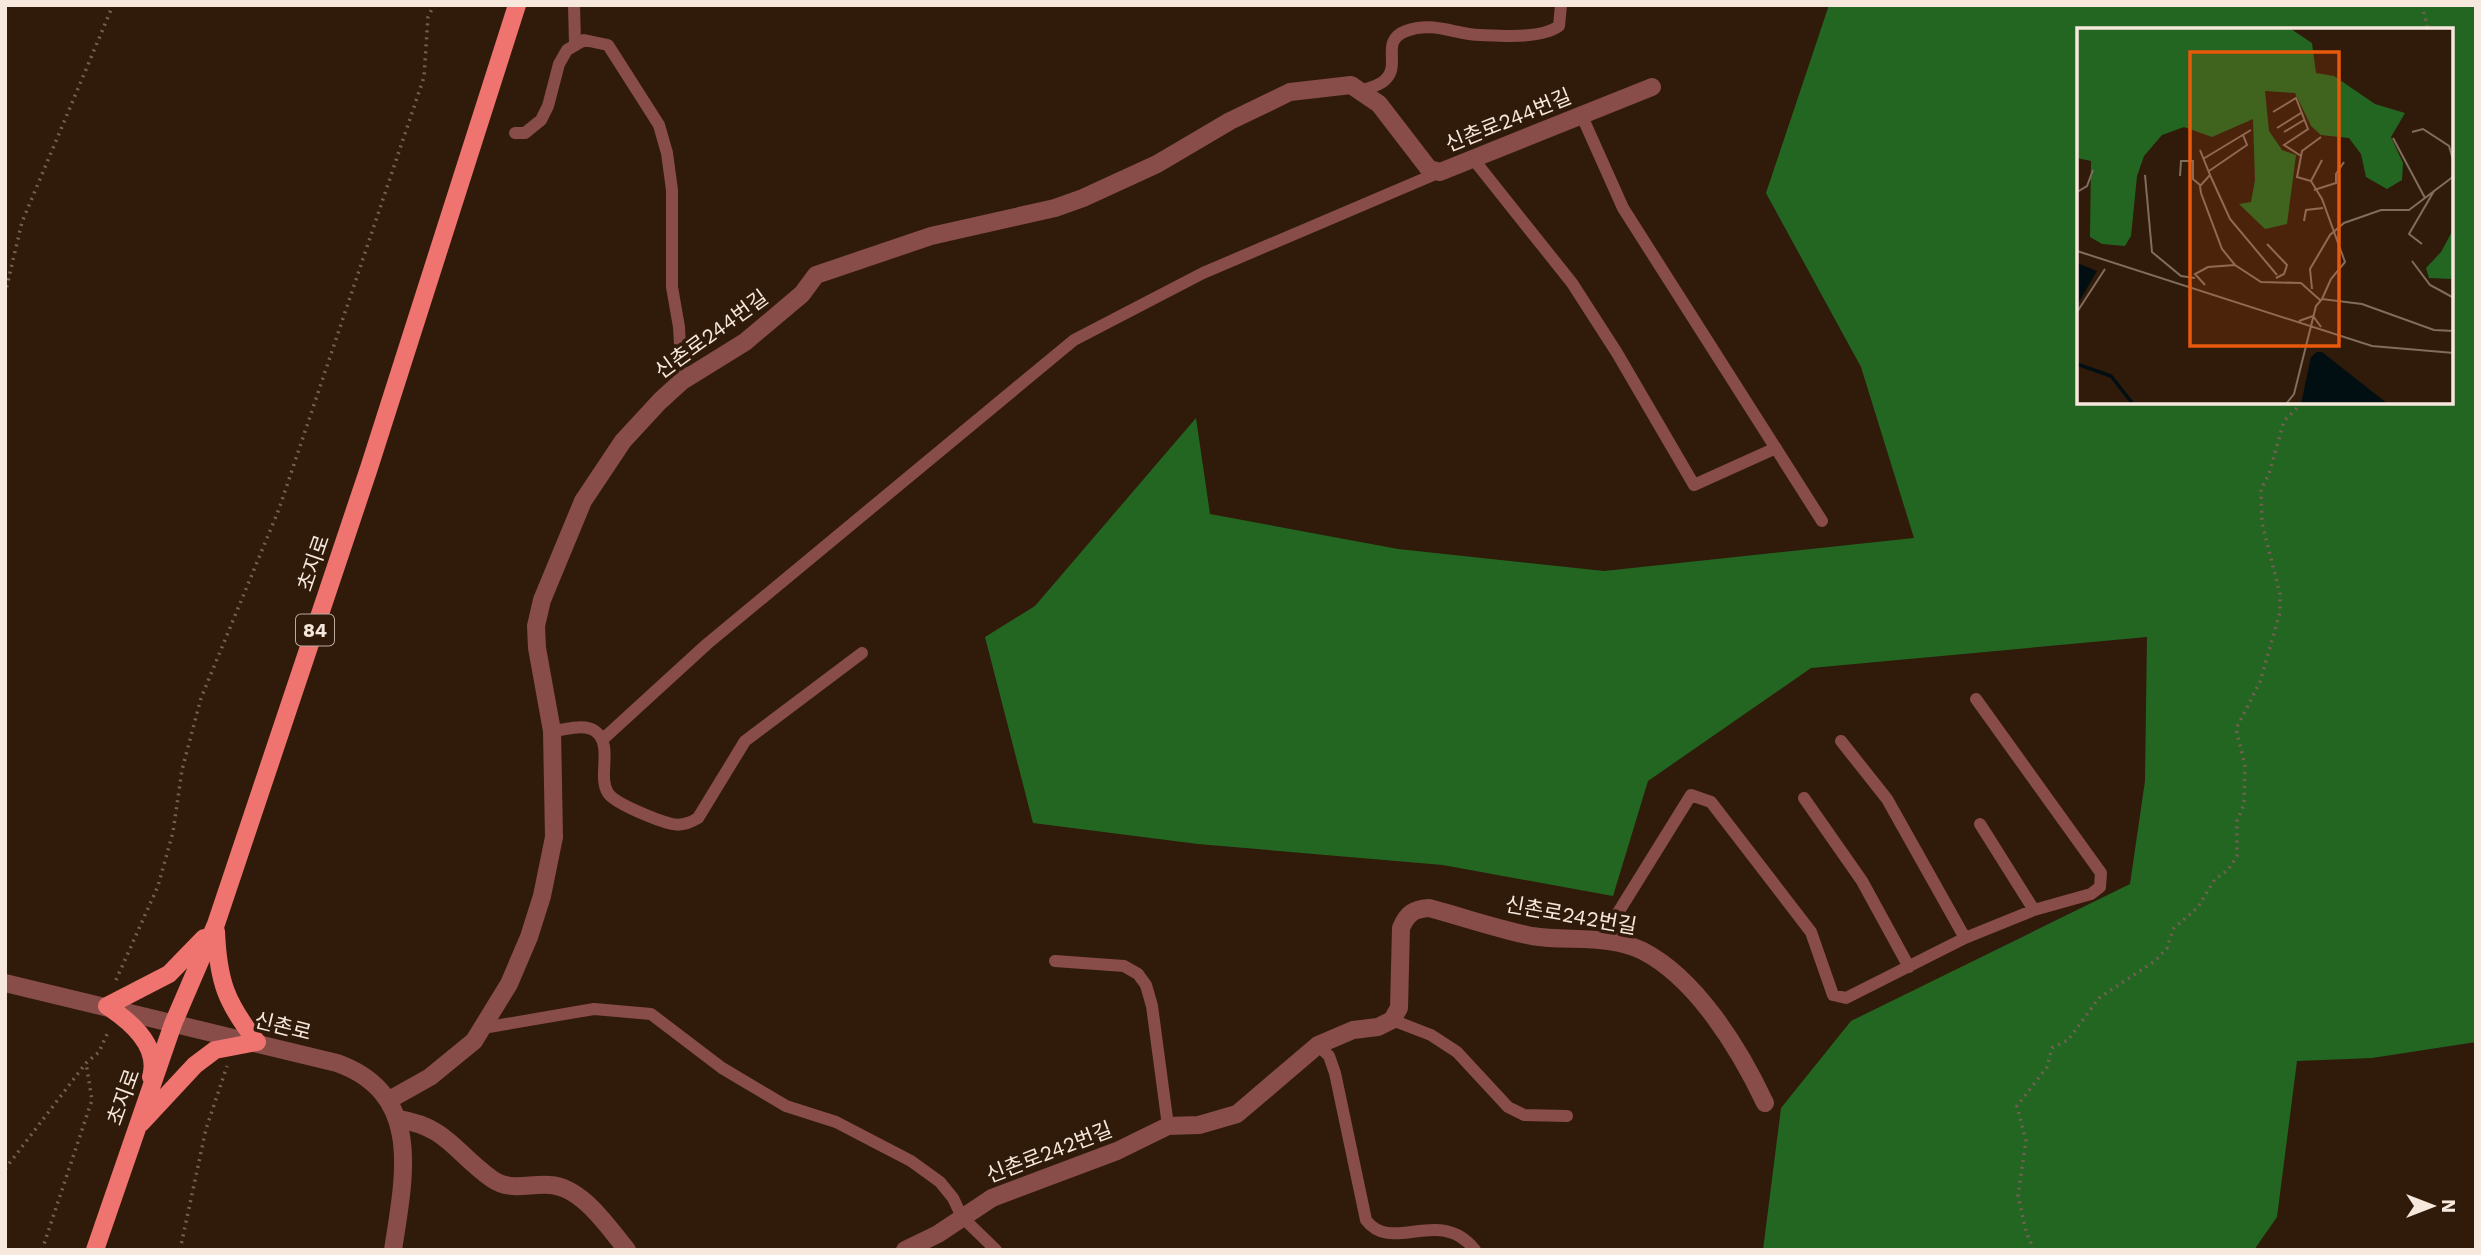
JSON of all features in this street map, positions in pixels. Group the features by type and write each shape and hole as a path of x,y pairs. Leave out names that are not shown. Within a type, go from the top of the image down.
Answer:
{"main road":[{"name":"초지로","path":"95,1250 173,1024 216,924 369,468 517,5"},
{"path":"134,1131 153,1071 146,1041 129,1021 107,1006 169,974 216,924"},
{"path":"216,924 217,963 225,995 235,1015 257,1042"},
{"path":"134,1131 195,1065 215,1050 257,1042"}],"street":[{"name":"신촌로244번길","path":"389,1100 456,1059 483,1028 509,984 528,937 551,858 555,782 552,731 536,626 551,572 583,501 597,478 623,441 682,381 744,342 802,294 816,275 931,236 1055,208 1083,198 1157,164 1230,121 1290,92 1351,85 1379,104 1429,169 1440,172 1652,87"},
{"name":"신촌로242번길","path":"905,1250 938,1234 992,1198 1117,1151 1168,1126 1199,1125 1237,1114 1318,1045 1353,1030 1378,1027 1392,1020 1399,1007 1401,928 1405,918 1416,908 1429,908 1530,935 1563,940 1601,940 1642,950 1664,964 1714,1017 1749,1070 1765,1103"},
{"name":"신촌로","path":"5,983 257,1042 359,1071 375,1082 389,1100 398,1119 403,1172 393,1250"},
{"path":"398,1119 423,1123 442,1134 500,1183 564,1188 606,1223 627,1250"}],"lane":[{"path":"574,5 575,44"},
{"path":"1361,91 1384,82 1390,73 1389,48 1395,36 1408,30 1453,28 1478,35 1549,33 1559,26 1561,5"},
{"path":"515,133 525,133 541,120 566,50 575,44 598,41 608,46 659,125 671,173 670,264 680,327 682,381"},
{"path":"1581,114 1623,208 1822,521"},
{"path":"1474,160 1572,283 1617,353 1694,485 1776,448"},
{"path":"602,740 707,644 1074,340 1203,273 1440,172"},
{"path":"552,731 583,727 595,731 602,740 604,782 608,794 621,804 673,825 688,824 698,818 745,741 862,653"},
{"path":"1601,940 1691,795 1711,802 1811,932 1833,995 1846,998 1965,938 2034,910 2091,894 2100,887 2101,873 1976,699"},
{"path":"1841,741 1887,799 1921,853 1965,938"},
{"path":"1804,798 1861,881 1909,967"},
{"path":"1980,824 2034,910"},
{"path":"1055,961 1124,966 1138,974 1146,985 1152,1006 1168,1126"},
{"path":"483,1028 594,1009 651,1014 722,1068 786,1106 836,1122 911,1161 940,1182 953,1198 962,1217 996,1250"},
{"path":"1392,1020 1431,1035 1457,1052 1508,1107 1524,1115 1567,1116"},
{"path":"1318,1045 1329,1056 1335,1073 1366,1220 1373,1235 1384,1242 1396,1244 1438,1233 1453,1233 1469,1242 1475,1250"}],"path":[{"path":"5,294 22,222 113,5"},
{"path":"5,1169 86,1063 99,1052 108,1035 107,1006 122,961 158,886 173,832 182,770 201,698 279,509 424,76 428,17 434,5"},
{"path":"2422,5 2428,28"},
{"path":"2034,1250 2026,1232 2018,1195 2026,1141 2017,1106 2047,1067 2052,1048 2068,1040 2099,998 2155,961 2167,948 2173,929 2198,907 2215,879 2228,870 2237,856 2237,821 2244,804 2245,765 2236,729 2260,682 2280,612 2280,594 2262,523 2261,489 2273,463 2284,421 2301,404"},
{"path":"180,1250 206,1129 220,1080 237,1044"},
{"path":"42,1250 92,1100 86,1063"}],"green space":[{"path":"1829,5 2476,5 2476,1042 2372,1058 2297,1061 2277,1217 2254,1250 1763,1250 1781,1108 1851,1021 2130,884 2145,781 2147,637 1811,668 1648,781 1613,896 1443,865 1198,844 1033,823 985,637 1035,606 1196,418 1210,514 1398,549 1604,571 1914,538 1861,367 1766,193"}]}
